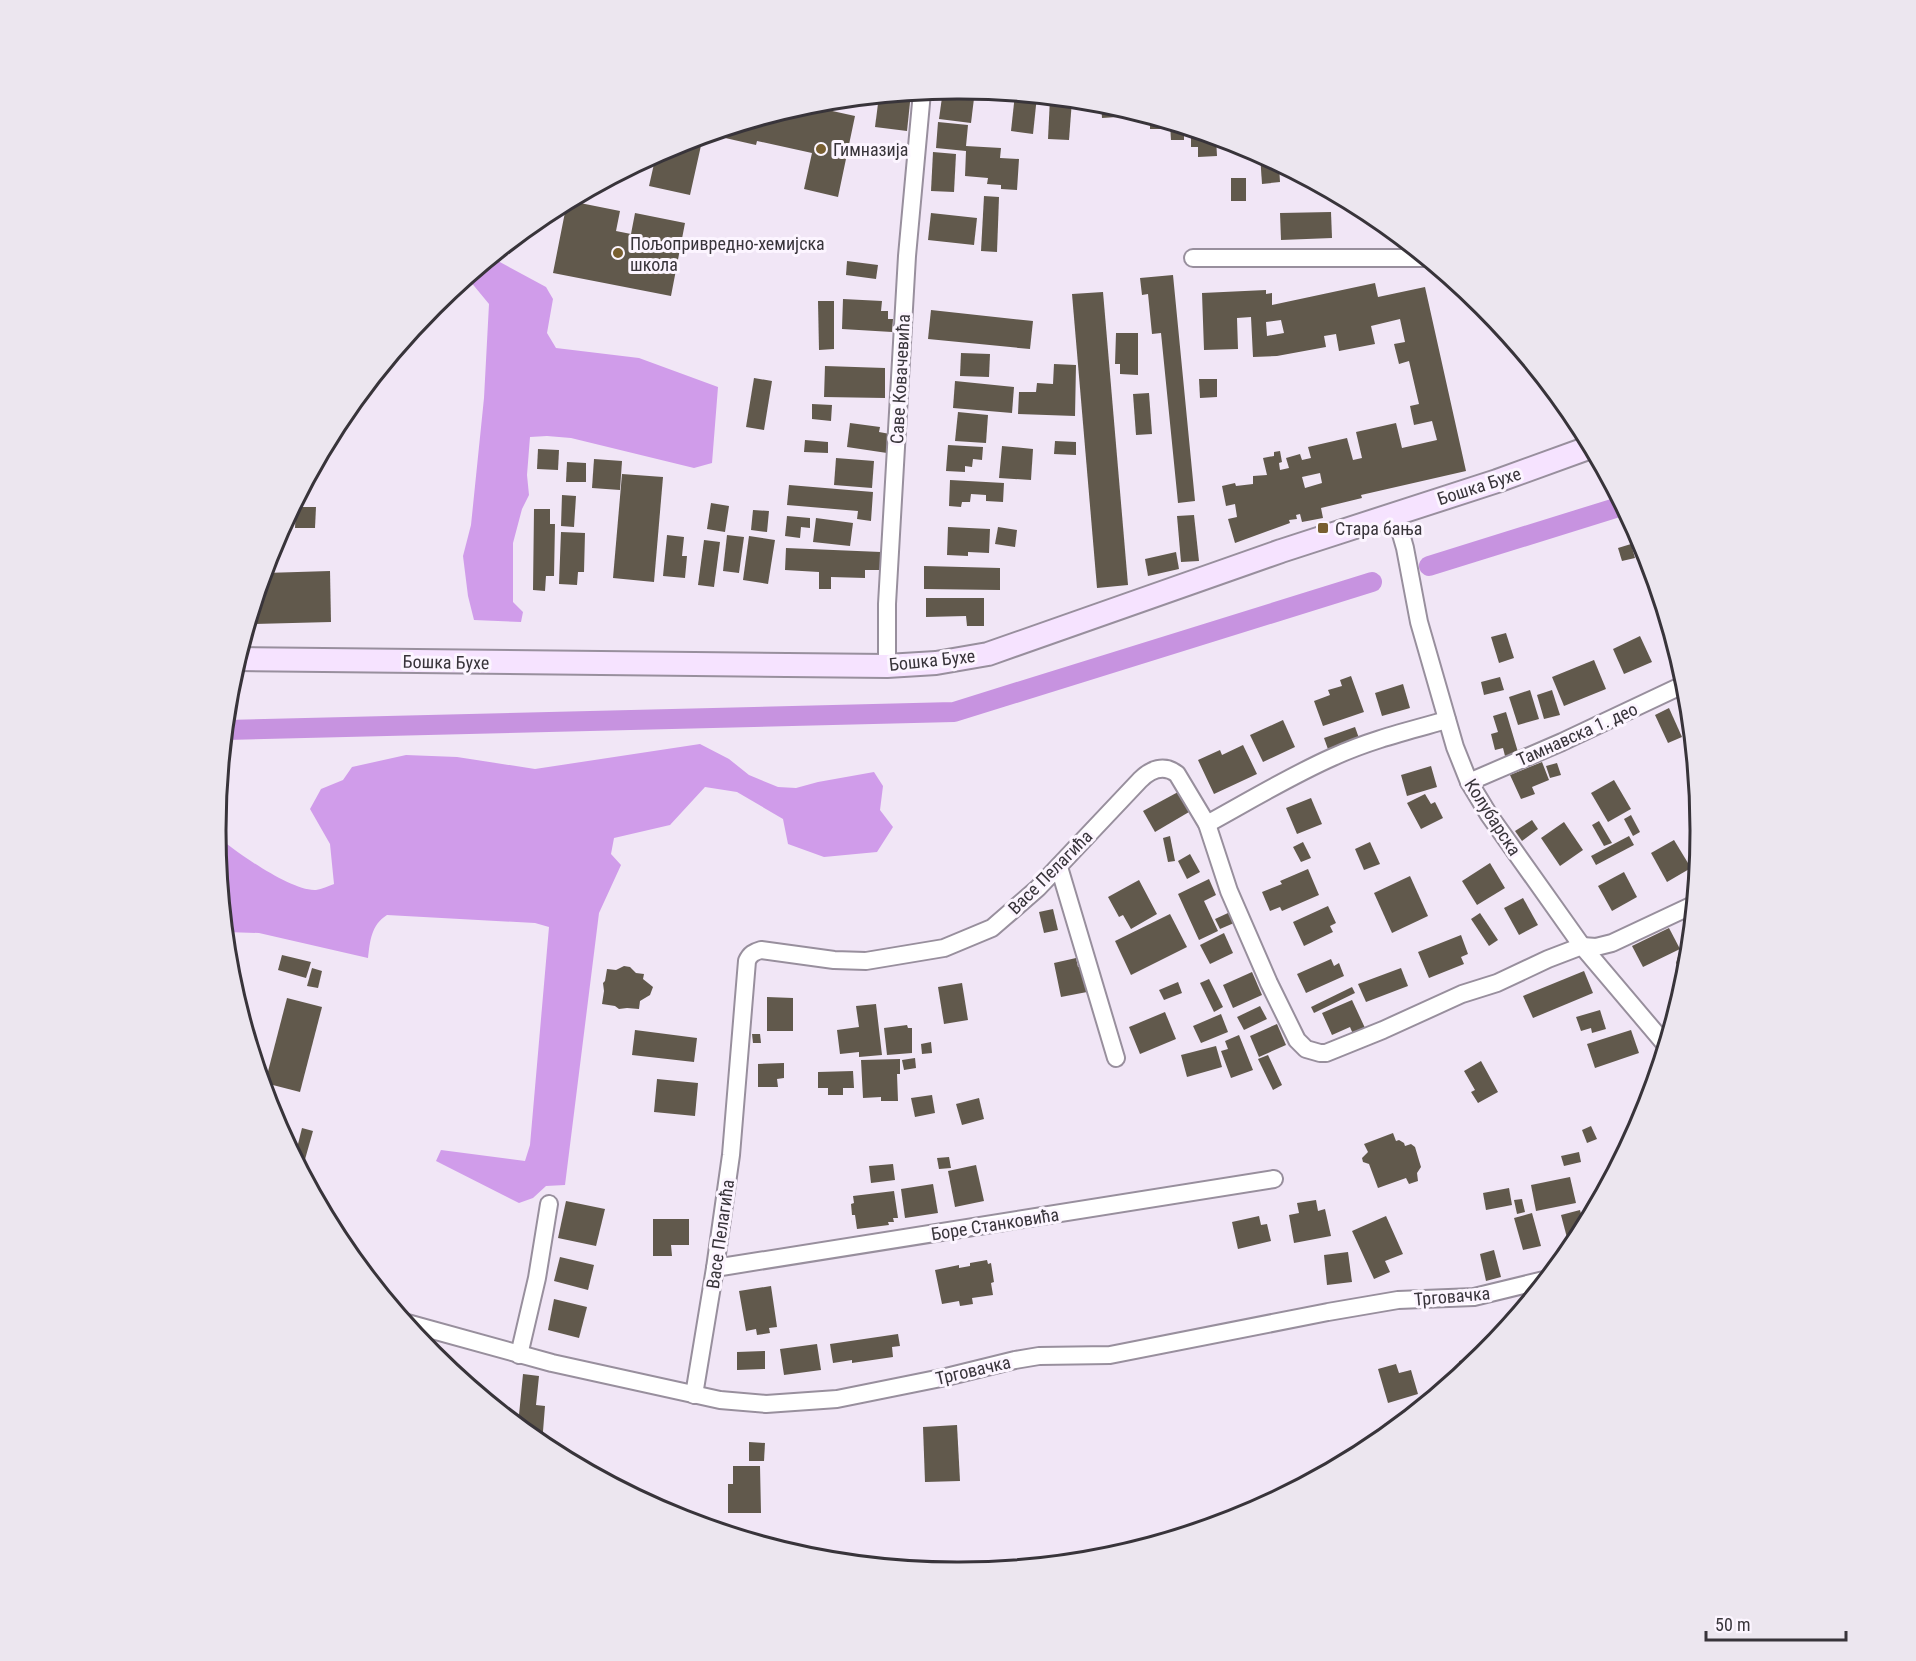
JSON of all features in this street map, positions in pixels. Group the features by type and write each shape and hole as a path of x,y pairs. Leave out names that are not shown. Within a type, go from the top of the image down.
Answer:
{"main road":[{"name":"Бошка Бухе","path":"247,659 887,666 936,663 988,654 1582,450"}],"street":[{"name":"Саве Ковачевића","path":"887,666 887,604 907,256 921,101"},
{"path":"1192,258 1413,258"},
{"name":"Колубарска","path":"1395,513 1405,548 1419,622 1447,720 1469,782 1495,823 1582,946 1660,1038"},
{"name":"Тамнавска 1. део","path":"1469,782 1562,742 1675,689"},
{"path":"1207,824 1295,775 1335,756 1382,738 1447,720"},
{"name":"Васе Пелагића","path":"694,1395 716,1269 731,1155 746,967 749,955 761,950 834,960 866,961 944,948 992,928 1059,867 1140,780 1153,770 1169,769 1177,774 1207,824 1229,891 1269,983 1297,1040 1313,1052 1326,1053 1462,994 1497,983 1548,958 1582,946 1612,943 1685,909"},
{"path":"1059,867 1116,1058"},
{"name":"Боре Станковића","path":"716,1269 1274,1179"},
{"path":"519,1355 537,1278 549,1204"},
{"name":"Трговачка","path":"421,1327 519,1355 694,1395 747,1403 837,1399 946,1377 1015,1360 1039,1356 1110,1355 1398,1300 1474,1297 1532,1283"}],"shaded area":[{"path":"499,262 546,287 553,299 547,333 556,348 639,358 718,387 712,463 694,468 571,438 530,437 527,475 529,495 522,509 513,543 513,602 523,612 521,622 474,620 468,596 463,556 471,525 484,398 489,304 473,284"},
{"path":"700,744 729,759 749,775 778,787 796,788 874,772 883,786 880,810 893,827 877,852 824,857 788,844 783,819 737,792 705,787 670,825 614,838 611,854 621,865 599,913 565,1185 546,1186 533,1198 519,1203 436,1161 441,1150 525,1161 530,1145 549,927 535,923 387,915 374,929 368,958 259,933 234,932 227,843 279,878 306,889 316,890 334,884 330,844 310,809 321,789 343,780 352,767 406,755 457,757 535,769"}],"building":[{"path":"942,100 974,100 971,123 939,119"},
{"path":"910,101 907,131 875,127 878,104"},
{"path":"1014,102 1036,104 1033,134 1011,131"},
{"path":"1050,105 1071,108 1069,140 1048,139"},
{"name":"Гимназија","path":"830,110 855,116 838,197 804,189 812,153 757,141 756,145 724,138 769,124"},
{"path":"1102,113 1117,117 1117,117 1102,118"},
{"path":"938,122 968,125 966,146 1001,148 1000,158 1019,159 1017,190 1001,189 1001,185 987,184 988,178 965,176 966,151 936,148"},
{"path":"1150,125 1161,128 1161,129 1150,129"},
{"path":"1170,131 1184,135 1184,140 1171,140"},
{"path":"1191,137 1217,147 1217,156 1198,157 1198,147 1191,147"},
{"name":"Гимназија","path":"701,146 690,195 649,186 654,166"},
{"path":"933,152 956,154 954,192 931,191"},
{"path":"1261,165 1279,173 1280,182 1262,184"},
{"path":"1231,178 1246,178 1246,201 1231,201"},
{"path":"984,196 999,197 997,252 981,251"},
{"name":"Пољопривредно-хемијска школа","path":"582,203 620,211 616,231 631,234 635,213 685,223 671,296 553,273 565,214"},
{"path":"1331,212 1332,238 1281,240 1280,213"},
{"path":"931,213 977,218 974,245 928,240"},
{"path":"847,261 878,265 876,279 846,275"},
{"path":"1173,275 1195,501 1178,503 1161,333 1152,334 1148,294 1142,295 1140,278"},
{"path":"1375,283 1378,297 1425,287 1466,471 1361,495 1362,498 1321,508 1323,518 1302,522 1300,514 1296,515 1297,519 1289,520 1290,523 1235,543 1228,519 1237,517 1235,504 1226,506 1222,486 1235,483 1236,486 1253,484 1253,476 1267,475 1263,458 1274,456 1274,452 1280,451 1282,462 1279,463 1280,470 1289,468 1286,458 1300,454 1302,460 1311,458 1308,447 1347,438 1353,460 1362,458 1356,432 1396,423 1402,448 1437,440 1432,421 1414,425 1410,406 1419,404 1409,361 1399,364 1394,344 1405,342 1400,319 1371,326 1375,344 1339,351 1336,334 1324,336 1326,347 1277,356 1253,357 1251,317 1237,318 1238,349 1204,350 1202,293 1266,290 1266,294 1272,293 1272,305","holes":["1281,320 1284,333 1267,336 1266,322","1320,473 1322,483 1305,488 1302,477"]},
{"path":"1103,292 1128,585 1097,588 1072,294"},
{"path":"843,299 882,301 881,311 888,311 888,319 893,319 892,332 842,329"},
{"path":"818,301 834,301 834,349 819,350"},
{"path":"931,310 1033,321 1030,349 928,339"},
{"path":"1116,333 1138,333 1138,375 1120,374 1120,364 1115,364"},
{"path":"961,353 990,354 989,377 960,376"},
{"path":"1054,364 1076,365 1075,416 1018,414 1019,392 1036,392 1037,383 1053,384"},
{"path":"825,366 885,368 885,398 824,397"},
{"path":"754,378 772,381 764,430 746,427"},
{"path":"1199,379 1217,379 1217,397 1200,398"},
{"path":"955,381 1014,387 1012,413 953,408"},
{"path":"1149,393 1152,434 1136,435 1133,394"},
{"path":"812,404 832,405 831,421 812,419"},
{"path":"958,412 988,415 986,443 955,441"},
{"path":"850,423 880,427 879,432 890,434 887,453 847,447"},
{"path":"805,440 828,442 828,453 804,452"},
{"path":"1055,441 1076,442 1076,455 1054,454"},
{"path":"948,445 983,447 982,460 973,459 972,467 965,466 965,472 946,471"},
{"path":"1002,446 1033,449 1031,480 999,478"},
{"path":"538,449 559,450 558,470 537,469"},
{"path":"836,458 874,461 872,488 834,485"},
{"path":"594,459 622,461 620,490 592,488"},
{"path":"567,462 586,463 586,482 566,482"},
{"path":"622,474 663,477 654,582 613,578"},
{"path":"950,480 1004,483 1003,502 986,501 986,495 971,494 970,502 962,502 961,507 949,506"},
{"path":"789,485 873,492 871,521 857,519 858,511 787,505"},
{"path":"562,495 576,496 574,527 561,526"},
{"path":"711,503 729,506 725,532 707,529"},
{"path":"302,507 316,507 315,528 295,528"},
{"path":"534,509 550,509 550,524 555,524 554,576 546,576 545,591 533,590"},
{"path":"753,510 769,511 767,532 751,530"},
{"path":"1194,515 1199,561 1181,562 1177,516"},
{"path":"787,516 810,518 810,528 801,527 800,538 785,536"},
{"path":"816,518 853,523 850,546 813,542"},
{"path":"948,527 990,529 989,553 968,552 968,556 947,555"},
{"path":"998,527 1017,530 1015,547 995,544"},
{"path":"561,532 585,533 584,572 578,572 577,585 559,584"},
{"path":"667,535 684,537 682,556 687,556 685,578 663,576"},
{"path":"727,535 744,537 739,573 723,571"},
{"path":"749,536 775,540 768,584 743,580"},
{"path":"704,540 720,542 714,587 698,585"},
{"path":"1631,544 1635,558 1622,561 1618,548"},
{"path":"786,548 881,552 881,570 865,570 865,578 831,577 831,589 819,589 819,572 785,570"},
{"path":"1176,552 1179,569 1148,576 1145,559"},
{"path":"924,566 1000,568 1000,590 924,589"},
{"path":"330,571 331,622 256,624 274,573"},
{"path":"926,598 984,598 984,626 967,626 966,616 926,617"},
{"path":"1506,633 1514,658 1499,663 1491,637"},
{"path":"1640,636 1652,662 1624,674 1613,649"},
{"path":"1594,660 1606,689 1564,706 1552,677"},
{"path":"1351,676 1364,712 1323,726 1314,701 1330,695 1328,690 1342,686 1340,680"},
{"path":"1500,677 1504,690 1484,695 1481,682"},
{"path":"1403,684 1410,708 1382,716 1375,693"},
{"path":"1530,690 1539,719 1518,725 1509,697"},
{"path":"1552,690 1560,715 1544,719 1537,695"},
{"path":"1669,708 1682,737 1668,743 1655,715"},
{"path":"1506,712 1518,752 1505,756 1503,748 1495,750 1491,734 1498,732 1493,716"},
{"path":"1283,720 1295,747 1263,762 1250,735"},
{"path":"1355,727 1360,741 1329,752 1324,738"},
{"path":"1243,745 1257,774 1214,794 1198,760 1220,750 1222,755"},
{"path":"1542,762 1549,780 1532,787 1535,794 1521,799 1510,775"},
{"path":"1557,763 1561,775 1550,778 1546,766"},
{"path":"1431,766 1437,787 1407,796 1401,775"},
{"path":"1614,780 1631,809 1608,822 1591,793"},
{"path":"1178,792 1189,812 1155,832 1143,811"},
{"path":"1425,794 1431,804 1435,802 1443,818 1421,829 1407,803"},
{"path":"1311,798 1322,824 1297,834 1286,808"},
{"path":"1631,815 1640,832 1633,836 1624,819"},
{"path":"1532,820 1538,829 1522,841 1515,831"},
{"path":"1599,821 1612,843 1604,846 1592,825"},
{"path":"1564,822 1583,850 1560,866 1541,838"},
{"path":"1170,836 1175,861 1168,862 1163,838"},
{"path":"1629,836 1634,845 1596,865 1591,856"},
{"path":"1674,840 1689,864 1688,870 1667,882 1651,853"},
{"path":"1303,842 1311,858 1301,862 1293,847"},
{"path":"1370,842 1380,864 1364,870 1355,849"},
{"path":"1190,854 1200,872 1187,879 1178,861"},
{"path":"1490,863 1505,888 1477,905 1462,881"},
{"path":"1308,869 1319,895 1282,911 1280,907 1270,911 1262,892"},
{"path":"1624,872 1637,897 1612,911 1598,886"},
{"path":"1410,876 1428,916 1392,933 1374,893"},
{"path":"1209,879 1216,895 1204,901 1218,931 1199,940 1178,894"},
{"path":"1139,880 1157,914 1131,929 1123,915 1119,917 1108,897"},
{"path":"1523,898 1538,925 1519,935 1504,908"},
{"path":"1328,906 1336,923 1330,926 1333,932 1304,946 1293,922"},
{"path":"1053,909 1058,930 1044,933 1039,912"},
{"path":"1228,913 1234,923 1220,929 1215,919"},
{"path":"1480,913 1498,940 1489,946 1471,919"},
{"path":"1170,914 1187,947 1131,975 1115,941"},
{"path":"1669,928 1679,948 1643,967 1632,946"},
{"path":"1224,933 1233,953 1210,964 1200,945"},
{"path":"1461,935 1468,954 1461,957 1464,964 1429,978 1418,952"},
{"path":"282,955 311,962 306,978 278,970"},
{"path":"1076,958 1078,967 1082,966 1087,992 1061,997 1054,963"},
{"path":"1331,959 1334,966 1339,963 1344,976 1306,993 1297,974"},
{"path":"624,966 630,967 636,973 644,974 643,979 653,987 650,995 640,1001 639,1009 619,1009 602,1004 603,983 607,969 616,970"},
{"path":"312,968 322,971 318,988 307,986"},
{"path":"1401,968 1408,986 1366,1002 1358,984"},
{"path":"1584,971 1593,993 1533,1018 1523,996"},
{"path":"1252,972 1262,995 1233,1008 1223,985"},
{"path":"1209,979 1223,1007 1214,1012 1200,983"},
{"path":"1178,982 1182,993 1164,1000 1159,990"},
{"path":"962,983 968,1020 944,1024 938,987"},
{"path":"1352,987 1355,993 1314,1013 1311,1007"},
{"path":"767,997 793,998 793,1031 767,1031"},
{"path":"287,998 322,1007 300,1092 272,1085 268,1073"},
{"path":"1352,1000 1365,1028 1353,1034 1350,1027 1332,1035 1322,1013"},
{"path":"876,1004 882,1055 859,1057 859,1052 840,1054 837,1030 859,1027 856,1006"},
{"path":"1260,1006 1267,1019 1244,1030 1237,1017"},
{"path":"1600,1010 1606,1029 1592,1033 1591,1028 1581,1031 1576,1017"},
{"path":"1165,1012 1176,1039 1140,1054 1129,1027"},
{"path":"1221,1014 1228,1032 1201,1043 1193,1026"},
{"path":"1277,1024 1286,1045 1259,1057 1250,1036"},
{"path":"907,1025 908,1028 912,1028 912,1053 887,1055 884,1028"},
{"path":"635,1030 697,1038 694,1062 632,1055"},
{"path":"1631,1030 1639,1053 1595,1068 1587,1044"},
{"path":"752,1034 760,1034 761,1043 753,1043"},
{"path":"1239,1035 1253,1070 1231,1078 1221,1051 1228,1049 1225,1041"},
{"path":"931,1042 932,1053 922,1054 921,1044"},
{"path":"1216,1046 1222,1067 1187,1077 1181,1055"},
{"path":"1268,1055 1282,1085 1273,1090 1258,1059"},
{"path":"915,1058 916,1068 904,1070 902,1060"},
{"path":"900,1059 900,1074 897,1074 898,1101 881,1101 881,1097 863,1098 861,1060"},
{"path":"1481,1061 1498,1092 1478,1103 1471,1092 1475,1090 1464,1071"},
{"path":"784,1063 784,1078 777,1079 778,1087 758,1087 758,1064"},
{"path":"853,1071 854,1088 843,1088 843,1095 828,1095 828,1088 818,1088 818,1072"},
{"path":"657,1079 698,1083 695,1116 654,1112"},
{"path":"932,1095 935,1113 915,1117 911,1098"},
{"path":"979,1098 984,1119 962,1125 956,1104"},
{"path":"1591,1126 1597,1139 1587,1143 1582,1130"},
{"path":"302,1128 313,1131 305,1159 298,1145"},
{"path":"1393,1133 1396,1141 1399,1140 1405,1146 1411,1144 1415,1147 1421,1167 1417,1173 1418,1181 1409,1184 1406,1178 1378,1188 1369,1164 1363,1162 1362,1158 1368,1152 1364,1144"},
{"path":"1579,1152 1581,1162 1564,1166 1561,1156"},
{"path":"949,1157 951,1168 939,1169 937,1158"},
{"path":"893,1164 895,1180 871,1183 869,1166"},
{"path":"976,1165 984,1201 955,1207 948,1171"},
{"path":"1570,1177 1576,1203 1536,1211 1531,1185"},
{"path":"933,1184 938,1213 905,1218 901,1189"},
{"path":"1509,1188 1512,1205 1486,1210 1483,1193"},
{"path":"894,1191 898,1218 893,1218 894,1222 888,1222 889,1225 857,1229 855,1215 852,1215 853,1196"},
{"path":"1522,1199 1525,1212 1517,1214 1514,1200"},
{"path":"1316,1200 1318,1211 1325,1209 1331,1236 1294,1243 1289,1215 1299,1213 1297,1203"},
{"path":"566,1201 605,1209 596,1246 558,1238"},
{"path":"1580,1210 1581,1213 1567,1236 1561,1215"},
{"path":"1532,1213 1541,1246 1523,1250 1514,1218"},
{"path":"1259,1216 1261,1225 1267,1224 1271,1241 1238,1249 1232,1222"},
{"path":"1386,1216 1403,1254 1385,1261 1390,1272 1374,1279 1352,1231"},
{"path":"653,1219 689,1219 689,1245 671,1245 672,1256 653,1256"},
{"path":"1494,1250 1501,1277 1486,1281 1480,1254"},
{"path":"1348,1252 1352,1282 1327,1285 1324,1255"},
{"path":"560,1257 594,1265 588,1290 554,1281"},
{"path":"987,1260 988,1264 991,1263 994,1282 991,1283 993,1295 972,1298 973,1304 960,1306 959,1301 942,1304 935,1270 959,1265 959,1268 970,1266 970,1263"},
{"path":"771,1286 777,1327 769,1328 770,1333 757,1335 756,1329 746,1331 739,1291"},
{"path":"554,1299 587,1307 579,1338 548,1330"},
{"path":"898,1334 900,1346 892,1347 893,1357 852,1363 852,1360 833,1363 830,1344"},
{"path":"817,1344 821,1370 784,1375 780,1349"},
{"path":"765,1351 765,1369 737,1370 737,1352"},
{"path":"1396,1364 1399,1373 1411,1370 1418,1394 1388,1403 1378,1369"},
{"path":"523,1374 539,1376 536,1405 545,1406 543,1432 519,1415"},
{"path":"957,1425 960,1481 925,1482 923,1427"},
{"path":"749,1442 765,1443 764,1461 749,1461"},
{"path":"733,1466 760,1466 761,1513 728,1513 728,1484 733,1484"}],"waterway":[{"path":"1429,566 1615,508"},
{"path":"234,730 954,712 1372,582"}],"place":[{"name":"Гимназија","path":"821,149"},
{"name":"Пољопривредно-хемијска школа","path":"618,253"},
{"name":"Стара бања","path":"1323,528"}]}
